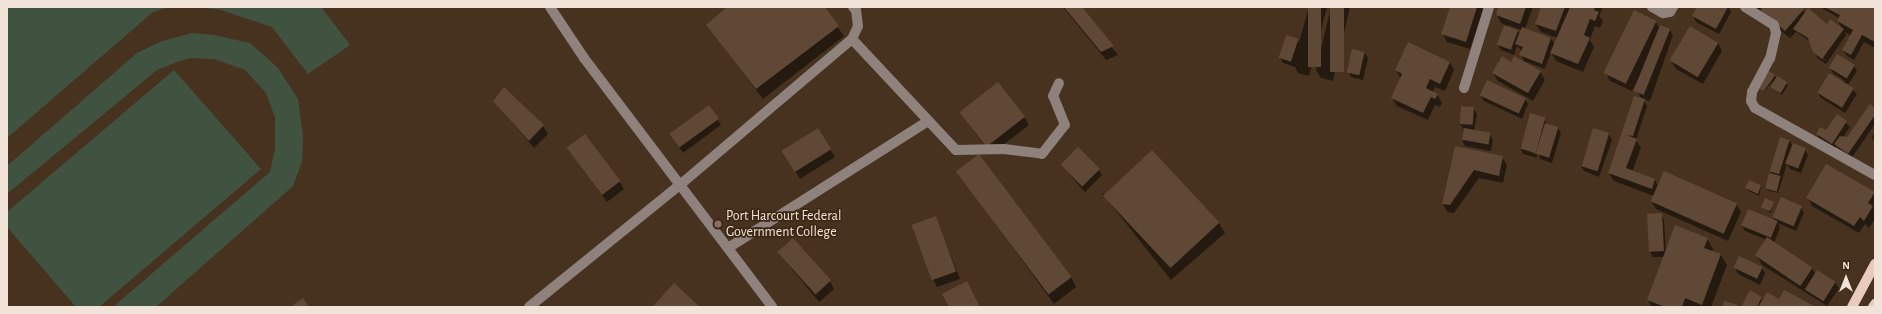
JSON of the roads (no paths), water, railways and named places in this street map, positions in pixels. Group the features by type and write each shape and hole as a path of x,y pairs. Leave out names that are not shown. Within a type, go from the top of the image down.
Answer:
{"main road":[{"path":"1852,307 1875,264"}],"street":[{"path":"550,7 584,58 681,184 772,307"},
{"path":"529,307 681,184 852,39 858,26 856,10 853,7"},
{"path":"1464,88 1489,7"},
{"path":"1652,7 1663,13 1670,12 1673,7"},
{"path":"1746,7 1774,25 1776,33 1770,58 1752,92 1751,101 1755,108 1875,175"},
{"path":"852,39 956,150 1004,149 1042,154 1065,125 1053,96 1059,83"},
{"path":"728,248 928,121"}],"place":[{"name":"Port Harcourt Federal Government College","path":"718,224"}]}
